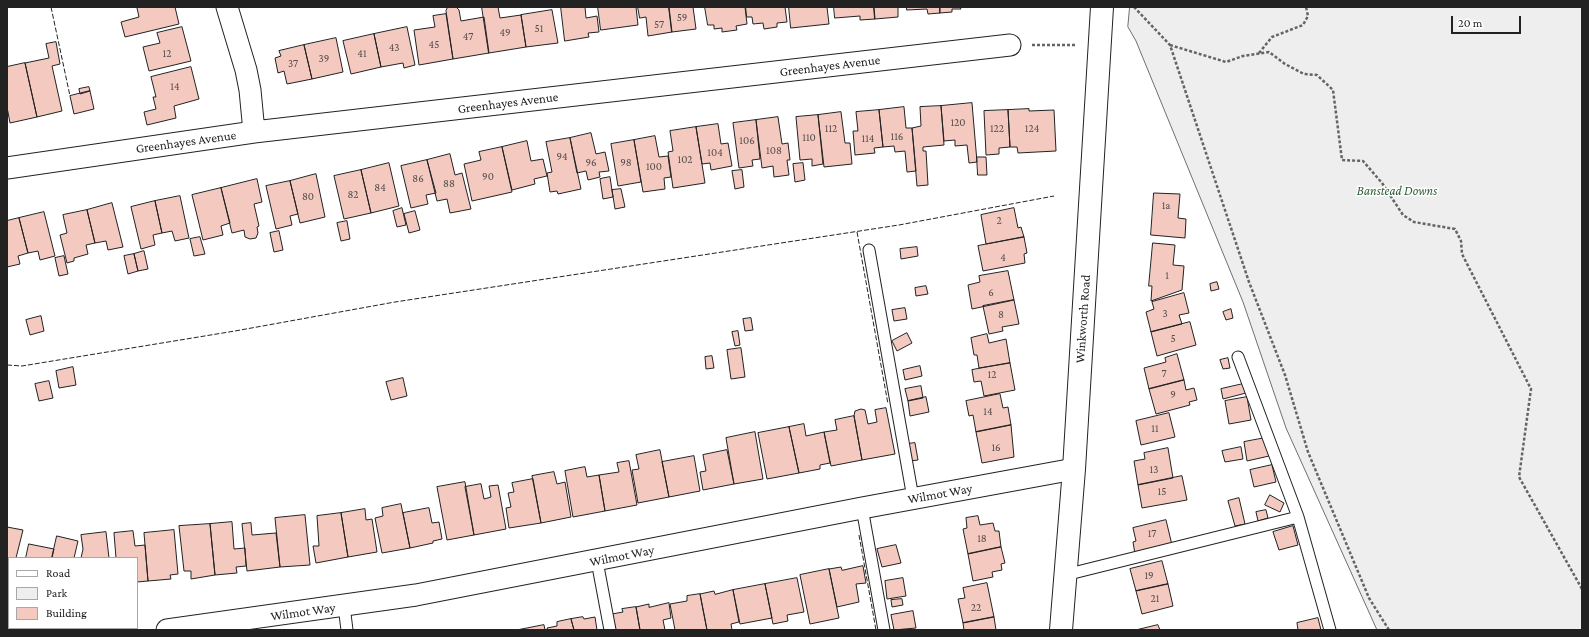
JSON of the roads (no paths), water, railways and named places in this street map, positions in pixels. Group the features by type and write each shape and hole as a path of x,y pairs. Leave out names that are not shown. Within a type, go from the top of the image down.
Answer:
{"main road":[{"name":"Winkworth Road","path":"1061,630 1074,469 1102,7"}],"street":[{"path":"227,7 246,70 250,90 254,132"},
{"name":"Greenhayes Avenue","path":"7,168 254,132 1010,45"},
{"name":"Wilmot Way","path":"167,630 416,596 913,498 1074,469"}],"lane":[{"path":"869,250 913,498"},
{"path":"1238,357 1298,518 1330,630"},
{"path":"862,508 884,630"},
{"path":"1065,575 1298,518"},
{"path":"597,561 610,630"},
{"path":"344,606 347,630"}],"park label":[{"name":"Banstead Downs","path":"1397,191"}]}
